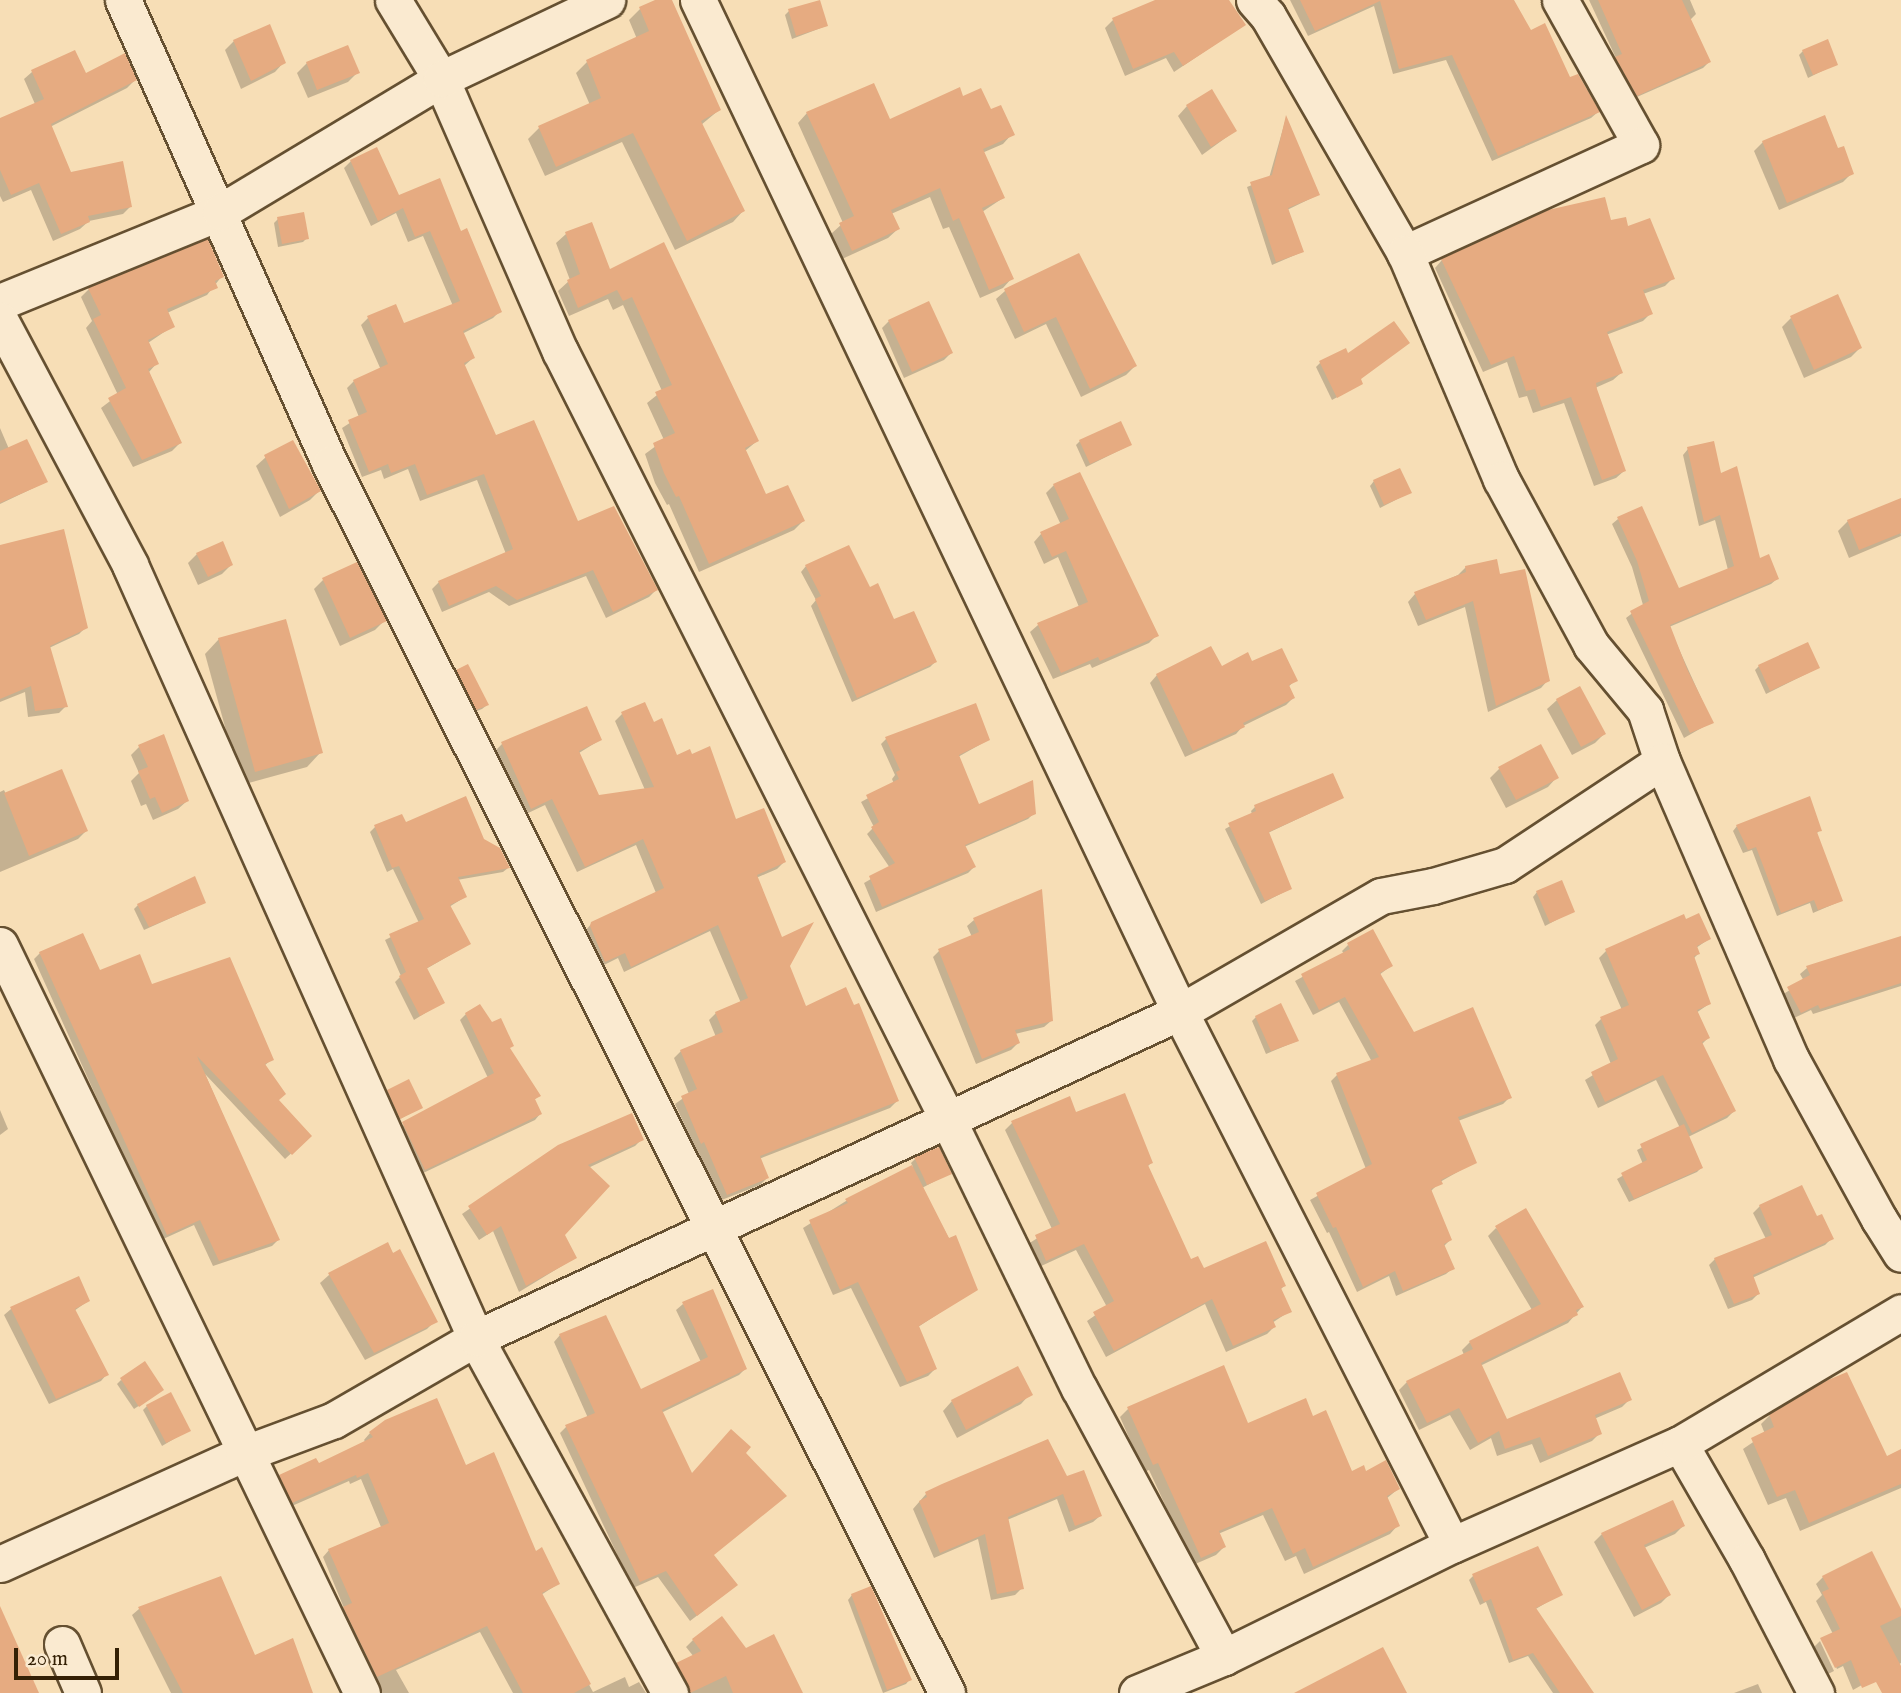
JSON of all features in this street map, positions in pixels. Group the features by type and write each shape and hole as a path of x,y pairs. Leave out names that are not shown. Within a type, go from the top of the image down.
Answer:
{"street":[{"path":"123,0 220,212 330,464 947,1693"},
{"path":"393,0 441,79 566,363 948,1120 1079,1388 1224,1657"},
{"path":"0,302 220,212 441,79 607,0"},
{"path":"698,0 1180,1012 1452,1545"},
{"path":"1254,0 1268,16 1405,253 1502,479 1591,645 1645,710 1662,761 1791,1059 1878,1219 1901,1254"},
{"path":"1405,253 1641,145 1560,0"},
{"path":"0,320 130,565 476,1339 670,1693"},
{"path":"0,1564 243,1454 334,1420 476,1338 1180,1012 1381,897 1433,886 1505,865 1662,761"},
{"path":"0,945 362,1693"},
{"path":"1137,1693 1224,1657 1452,1545 1680,1444 1901,1312"},
{"path":"1680,1444 1747,1560 1816,1693"},
{"path":"62,1644 83,1693"}],"building":[{"path":"655,0 672,0 721,110 701,121 745,211 687,241 633,133 556,167 538,126 601,98 586,60 649,31 639,7"},
{"path":"820,0 828,26 796,36 788,9"},
{"path":"1155,0 1229,0 1246,25 1183,66 1174,52 1133,69 1112,18"},
{"path":"1300,0 1514,0 1531,30 1545,23 1570,77 1578,74 1600,112 1498,156 1452,55 1399,69 1380,1 1315,31"},
{"path":"1598,0 1682,0 1711,62 1637,96 1615,57 1622,54"},
{"path":"270,24 286,63 251,81 233,40"},
{"path":"1828,39 1838,65 1813,75 1802,50"},
{"path":"348,45 360,73 317,90 306,62"},
{"path":"75,50 86,73 125,53 137,80 51,124 71,172 123,161 132,207 88,216 90,222 61,234 39,183 11,195 0,170 0,118 44,99 31,70"},
{"path":"874,83 890,119 960,87 963,96 981,88 991,109 1001,105 1015,135 983,149 1005,198 982,208 1014,279 989,290 959,218 953,221 940,188 891,210 900,229 852,251 839,223 854,216 806,112"},
{"path":"1212,89 1237,131 1211,147 1186,105"},
{"path":"1286,115 1320,195 1288,208 1304,252 1276,262 1250,182 1272,175"},
{"path":"1825,115 1838,148 1844,146 1854,174 1787,203 1762,141"},
{"path":"377,147 399,195 440,178 461,231 467,228 502,312 463,331 475,358 464,363 496,435 534,420 578,521 614,506 658,590 613,612 593,570 517,600 496,586 449,606 438,581 513,549 484,474 427,495 415,464 391,473 388,464 369,472 348,420 367,412 353,380 388,364 367,316 396,304 404,323 460,301 430,231 415,237 403,208 378,221 350,160"},
{"path":"1605,197 1611,220 1626,217 1628,226 1650,218 1675,279 1643,290 1653,314 1607,332 1623,373 1596,383 1626,471 1602,480 1571,397 1541,407 1535,389 1526,391 1514,356 1491,365 1441,259 1548,210"},
{"path":"304,212 309,239 282,244 277,217"},
{"path":"592,222 610,269 664,242 759,441 745,448 766,494 788,485 805,521 709,564 679,496 676,497 664,473 653,443 675,433 655,392 672,385 632,297 623,301 617,290 578,308 567,280 580,274 565,232"},
{"path":"208,239 224,277 215,281 218,288 167,309 175,327 148,340 159,364 148,369 182,443 142,460 108,398 126,388 93,319 101,315 88,288"},
{"path":"1079,253 1137,366 1090,389 1056,317 1024,332 1004,289"},
{"path":"1838,294 1862,348 1814,370 1790,316"},
{"path":"929,301 953,353 912,372 888,320"},
{"path":"1394,321 1410,343 1361,379 1363,384 1337,398 1319,361 1346,348 1348,353"},
{"path":"1121,421 1132,445 1090,464 1079,440"},
{"path":"27,439 48,482 0,503 0,451"},
{"path":"293,440 321,491 289,509 264,455"},
{"path":"1714,441 1721,473 1737,466 1760,558 1769,554 1779,579 1670,625 1687,669 1714,723 1690,733 1630,611 1649,601 1637,561 1617,517 1642,506 1679,588 1734,566 1720,515 1704,522 1687,447"},
{"path":"1400,468 1412,493 1384,505 1373,480"},
{"path":"1080,472 1159,636 1100,661 1098,657 1061,673 1037,623 1088,602 1066,551 1052,557 1040,532 1069,519 1053,484"},
{"path":"1901,498 1901,533 1859,550 1847,520"},
{"path":"64,529 88,628 50,646 68,707 35,711 31,686 0,699 0,545"},
{"path":"223,541 233,565 208,577 196,553"},
{"path":"849,545 870,587 878,583 894,619 914,611 937,662 857,698 815,599 821,596 805,565"},
{"path":"1497,559 1500,574 1525,569 1550,681 1496,706 1473,601 1426,620 1414,592 1466,572 1465,566"},
{"path":"357,562 387,621 350,638 322,578"},
{"path":"286,619 323,753 255,772 218,638"},
{"path":"1808,642 1820,668 1770,691 1758,665"},
{"path":"1211,646 1222,666 1248,652 1252,661 1282,648 1298,681 1289,685 1295,698 1243,723 1245,727 1193,751 1156,674"},
{"path":"468,664 489,705 476,710 456,670"},
{"path":"1580,686 1606,734 1581,747 1556,699"},
{"path":"645,702 654,722 662,718 677,755 690,749 692,754 710,746 736,819 764,808 786,862 757,875 782,937 814,922 790,966 806,1006 846,987 854,1005 859,1003 899,1101 760,1156 769,1178 727,1195 681,1096 697,1089 680,1050 723,1032 715,1012 748,998 718,925 631,967 625,953 605,962 590,926 591,922 664,888 643,839 585,867 552,799 531,809 501,742 587,706 602,740 579,751 599,795 654,787 621,712"},
{"path":"976,703 990,740 959,755 979,804 1033,780 1036,814 965,845 976,867 882,907 869,876 895,863 871,827 879,822 866,795 899,779 896,772 900,770 885,737"},
{"path":"164,734 189,801 162,813 155,797 150,799 138,771 148,767 138,745"},
{"path":"1541,744 1559,778 1516,800 1498,767"},
{"path":"62,769 88,831 29,856 4,793"},
{"path":"1333,773 1344,798 1269,832 1292,889 1265,901 1228,823 1256,811 1254,805"},
{"path":"466,796 484,839 500,848 510,868 458,877 467,897 450,905 471,944 427,968 445,1003 420,1016 399,976 406,972 389,934 424,919 399,866 392,868 374,825 402,814 406,822"},
{"path":"1810,796 1822,831 1817,832 1843,901 1818,910 1814,900 1781,913 1756,847 1748,850 1736,825"},
{"path":"195,876 206,903 149,927 137,904"},
{"path":"1562,880 1575,912 1550,923 1536,891"},
{"path":"1042,889 1053,1021 1015,1030 1020,1043 982,1059 938,949 979,932 973,918"},
{"path":"1699,913 1711,939 1697,946 1700,954 1694,956 1711,1004 1697,1010 1710,1038 1702,1042 1736,1111 1692,1133 1663,1075 1605,1102 1591,1072 1618,1059 1600,1017 1629,1005 1605,949 1684,914 1686,919"},
{"path":"1373,929 1393,966 1380,973 1414,1032 1473,1007 1512,1098 1458,1117 1477,1163 1441,1180 1443,1184 1431,1189 1452,1240 1444,1244 1455,1269 1403,1291 1395,1271 1363,1287 1336,1227 1333,1228 1316,1193 1372,1164 1336,1073 1379,1057 1345,997 1319,1010 1301,974 1350,949 1347,943"},
{"path":"83,933 100,970 140,954 152,984 230,957 274,1060 265,1064 286,1094 279,1100 312,1136 292,1155 197,1056 280,1240 219,1261 200,1220 167,1235 39,952"},
{"path":"1901,936 1901,983 1820,1009 1818,1005 1801,1013 1787,987 1810,975 1806,966"},
{"path":"1281,1003 1299,1041 1271,1051 1255,1016"},
{"path":"480,1004 492,1022 501,1018 514,1046 510,1048 541,1096 535,1099 542,1114 425,1170 402,1122 494,1073 465,1013"},
{"path":"409,1079 423,1108 400,1119 387,1090"},
{"path":"1125,1093 1153,1163 1148,1165 1191,1259 1198,1256 1204,1268 1266,1241 1286,1286 1281,1288 1292,1312 1273,1320 1276,1327 1233,1346 1212,1299 1114,1351 1093,1312 1114,1301 1084,1244 1046,1261 1035,1235 1060,1224 1011,1121 1070,1096 1076,1112"},
{"path":"632,1113 644,1140 588,1165 610,1186 565,1235 577,1258 526,1286 501,1226 487,1235 468,1206 558,1145"},
{"path":"1684,1124 1703,1168 1634,1199 1621,1173 1647,1160 1640,1144"},
{"path":"939,1147 952,1174 927,1185 914,1157"},
{"path":"912,1165 949,1238 956,1235 978,1290 919,1326 937,1369 907,1382 858,1282 840,1290 809,1220 848,1203 845,1199"},
{"path":"1802,1185 1817,1216 1822,1214 1834,1239 1753,1275 1760,1294 1734,1304 1714,1258 1772,1235 1759,1205"},
{"path":"1526,1208 1584,1307 1576,1310 1578,1315 1481,1363 1507,1419 1620,1372 1632,1400 1595,1415 1602,1434 1548,1456 1540,1437 1505,1449 1499,1431 1478,1443 1459,1408 1427,1423 1406,1381 1473,1349 1469,1341 1541,1304 1495,1226"},
{"path":"388,1242 393,1253 400,1249 438,1322 374,1353 328,1273"},
{"path":"79,1276 90,1301 75,1309 109,1375 56,1399 10,1307"},
{"path":"713,1289 747,1369 662,1410 692,1473 731,1429 751,1447 746,1453 787,1496 714,1555 738,1585 697,1616 666,1571 640,1582 565,1425 595,1413 559,1334 606,1315 641,1389 708,1357 682,1302"},
{"path":"145,1361 164,1390 139,1407 120,1378"},
{"path":"1224,1365 1248,1423 1306,1398 1313,1416 1326,1410 1352,1471 1364,1465 1366,1471 1386,1460 1400,1489 1387,1496 1400,1526 1313,1567 1305,1548 1293,1554 1272,1508 1219,1531 1226,1547 1201,1558 1158,1463 1153,1465 1127,1407"},
{"path":"1018,1366 1033,1395 966,1430 951,1400"},
{"path":"1847,1372 1887,1456 1901,1449 1901,1484 1809,1523 1795,1490 1777,1497 1751,1438 1774,1427 1769,1414 1821,1383"},
{"path":"171,1392 191,1431 166,1443 146,1405"},
{"path":"437,1398 466,1465 494,1452 536,1551 542,1547 560,1584 542,1593 591,1684 574,1693 523,1693 487,1626 377,1677 343,1607 352,1603 328,1549 389,1523 368,1473 357,1478 356,1475 292,1503 279,1475 316,1458 319,1463 373,1437 369,1432 385,1420"},
{"path":"1048,1439 1067,1476 1084,1470 1102,1516 1075,1526 1063,1494 1008,1517 1024,1589 997,1594 985,1534 940,1553 919,1501 927,1497 925,1492"},
{"path":"1673,1500 1685,1526 1644,1545 1671,1595 1642,1610 1601,1533"},
{"path":"1538,1546 1563,1595 1536,1608 1594,1693 1560,1693 1533,1653 1513,1660 1491,1599 1484,1602 1472,1574"},
{"path":"1872,1551 1901,1609 1901,1616 1880,1626 1901,1666 1901,1693 1882,1693 1876,1682 1862,1688 1851,1660 1835,1668 1820,1638 1840,1629 1822,1592 1829,1589 1822,1576"},
{"path":"221,1576 255,1655 293,1638 313,1693 183,1693 138,1607"},
{"path":"871,1586 912,1680 887,1690 851,1594"},
{"path":"0,1606 39,1693 0,1693"},
{"path":"722,1616 746,1648 774,1634 803,1693 733,1693 726,1676 690,1693 676,1663 701,1651 692,1639"},
{"path":"1383,1647 1407,1693 1294,1693"}]}
